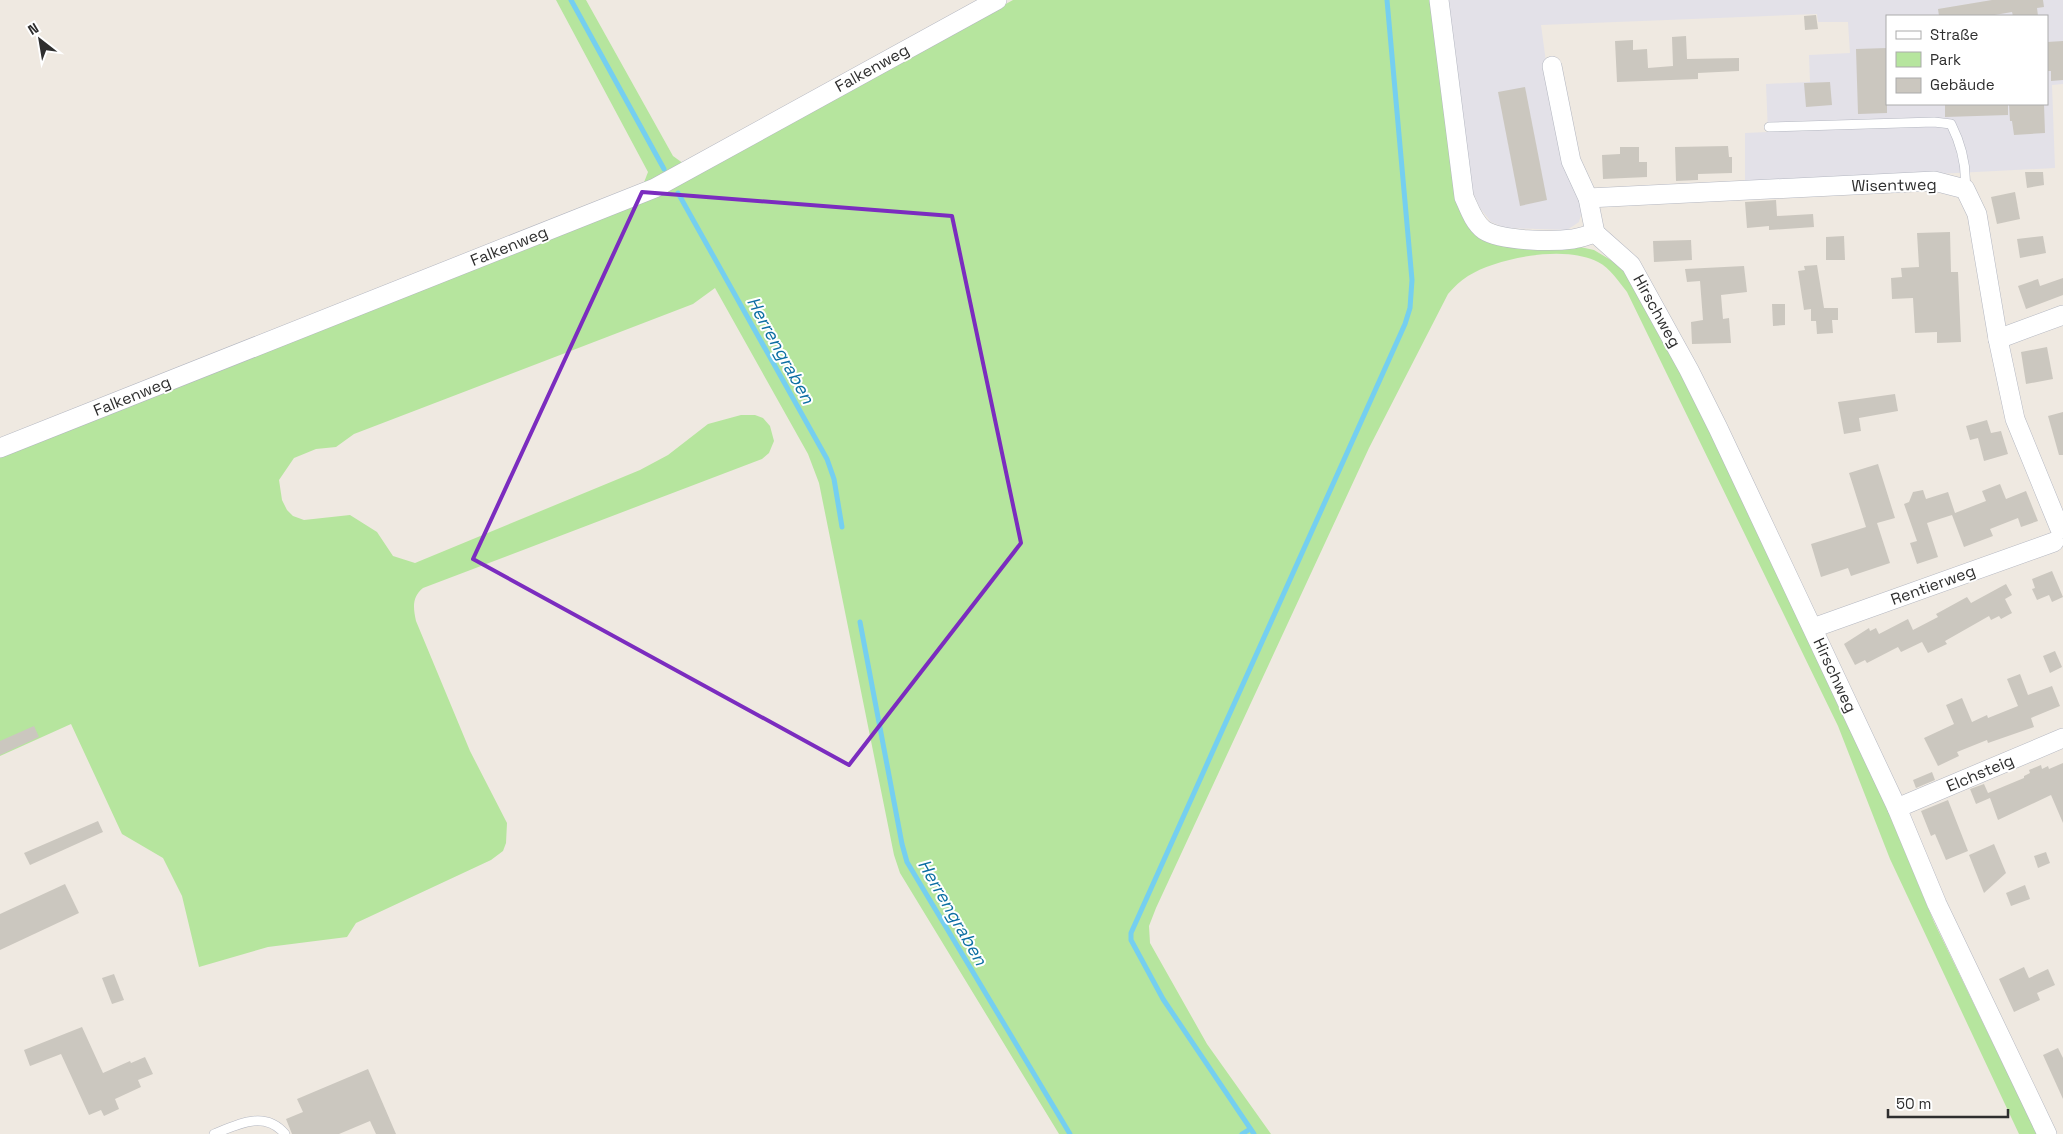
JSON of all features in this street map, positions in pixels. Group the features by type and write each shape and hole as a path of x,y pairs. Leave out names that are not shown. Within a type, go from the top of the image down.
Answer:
{"street":[{"name":"Falkenweg","path":"0,448 655,188 997,0"},
{"path":"1439,0 1464,197 1477,223 1485,230 1506,237 1541,240 1574,239 1595,233 1588,198 1571,161 1552,66"},
{"name":"Wisentweg","path":"1588,198 1934,181 1965,189"},
{"path":"1965,189 1977,214 1998,339 2015,419 2060,537"},
{"name":"Hirschweg","path":"1595,233 1631,265 1684,361 1718,428 1897,808 1937,904 2046,1134"},
{"path":"1998,339 2063,315"},
{"name":"Rentierweg","path":"1813,628 2060,537"},
{"name":"Elchsteig","path":"1897,808 2063,738"}],"lane":[{"path":"1770,127 1934,122 1950,124 1959,140 1966,176 1965,189"},
{"path":"214,1134 252,1120 272,1122 278,1125 285,1134"}],"highlighted area":[{"path":"642,192 952,216 1021,543 849,765 473,559"}],"shaded area":[{"path":"1447,0 2063,0 2063,84 2052,85 2055,168 1745,184 1745,133 1768,132 1766,84 1810,82 1809,55 1850,53 1848,22 1818,22 1817,14 1541,25 1548,77 1583,207 1579,222 1567,230 1506,228 1491,222 1480,208 1470,186"}],"green space":[{"path":"556,0 586,0 673,156 684,164 643,185 648,172"},
{"path":"1013,0 1430,0 1466,222 1594,250 1619,265 1635,283 1708,421 1888,811 1934,922 2037,1134 2019,1134 1890,859 1838,726 1627,292 1614,276 1598,262 1568,254 1532,256 1496,263 1468,276 1448,294 1369,448 1149,926 1150,943 1207,1044 1271,1134 1059,1134 900,873 894,855 819,483 808,454 715,288 693,304 354,434 336,447 316,449 294,458 279,480 282,500 287,510 293,516 304,520 350,515 377,532 393,556 415,563 640,470 668,455 708,424 741,415 755,415 763,418 770,426 774,441 769,453 762,459 419,591 414,607 416,621 470,751 507,823 506,843 503,851 491,860 356,923 347,937 268,947 199,967 182,896 163,858 122,834 71,724 0,756 0,456 687,179"}],"building":[{"path":"1992,0 2043,0 2044,7 2037,8 2038,15 2013,15 2012,12 1995,15 1939,15 1938,9"},
{"path":"1816,15 1818,29 1805,30 1804,16"},
{"path":"1686,36 1687,59 1739,58 1739,71 1698,73 1698,79 1617,82 1615,41 1633,40 1633,50 1647,49 1648,68 1673,66 1672,37"},
{"path":"2063,41 2063,80 2051,81 2051,71 2048,71 2048,42"},
{"path":"1886,48 1887,113 1858,114 1856,49"},
{"path":"1830,82 1832,105 1806,107 1804,83"},
{"path":"1525,87 1547,200 1520,206 1498,92"},
{"path":"1945,105 2008,105 2008,115 1945,117"},
{"path":"2009,105 2044,105 2045,133 2014,135 2012,121 2010,121"},
{"path":"1728,146 1729,157 1732,157 1732,173 1698,174 1698,180 1676,181 1675,147"},
{"path":"1620,147 1639,147 1639,162 1647,162 1647,177 1603,179 1602,155 1620,154"},
{"path":"2025,172 2043,172 2044,185 2027,188"},
{"path":"2015,192 2020,219 1997,224 1991,197"},
{"path":"1776,200 1777,216 1813,214 1814,227 1769,230 1769,226 1747,228 1745,202"},
{"path":"1950,232 1951,272 1958,272 1961,342 1937,343 1937,332 1915,333 1913,298 1892,299 1891,278 1902,277 1901,268 1919,267 1917,233"},
{"path":"1844,236 1845,260 1826,260 1826,237"},
{"path":"2043,236 2046,253 2020,258 2017,239"},
{"path":"1691,240 1692,260 1654,262 1653,241"},
{"path":"1817,265 1824,308 1838,308 1838,320 1832,320 1833,333 1817,334 1816,321 1811,321 1811,309 1804,310 1798,271 1805,270 1804,266"},
{"path":"1744,266 1747,292 1721,295 1723,319 1729,318 1731,343 1692,344 1691,322 1703,320 1700,281 1687,282 1685,269"},
{"path":"2063,278 2063,295 2026,309 2018,286 2038,279 2040,286"},
{"path":"1772,304 1785,304 1785,325 1773,326"},
{"path":"2047,347 2053,379 2026,384 2021,352"},
{"path":"1895,394 1898,411 1859,418 1861,431 1844,434 1838,402"},
{"path":"2063,412 2063,455 2059,455 2048,416"},
{"path":"1987,420 1991,433 2001,431 2008,454 1984,461 1978,438 1970,440 1966,426"},
{"path":"1878,464 1895,518 1877,523 1890,563 1851,576 1848,568 1821,577 1811,544 1866,527 1849,473"},
{"path":"2000,484 2006,499 2026,491 2038,521 2021,527 2018,518 1990,529 1993,536 1964,547 1952,515 1927,523 1938,557 1917,564 1910,543 1917,541 1904,504 1909,502 1913,492 1923,490 1926,499 1948,492 1955,513 1986,501 1982,491"},
{"path":"2052,571 2063,597 2052,602 2049,595 2037,600 2032,589 2035,588 2032,579"},
{"path":"2006,584 2012,595 2005,599 2012,613 2001,619 1999,616 1991,620 1989,616 1945,641 1947,644 1928,653 1922,642 1901,652 1898,647 1867,663 1865,660 1855,665 1844,644 1869,628 1870,631 1876,628 1879,634 1908,619 1913,630 1938,617 1936,614 1967,597 1971,603"},
{"path":"2055,651 2062,667 2050,673 2043,656"},
{"path":"2020,674 2028,695 2052,686 2060,706 2031,718 2034,727 1988,743 1987,740 1957,752 1959,756 1938,766 1924,738 1954,724 1946,705 1962,698 1972,722 1987,715 1988,718 2018,706 2007,679"},
{"path":"34,726 39,737 0,755 0,741"},
{"path":"2063,763 2063,823 2051,795 1998,820 1990,798 1976,804 1970,789 1984,784 1988,793 2024,778 2024,776 2030,773 2029,770 2041,765 2042,769 2048,766 2049,769"},
{"path":"1932,772 1935,780 1916,788 1913,780"},
{"path":"1948,800 1968,851 1946,860 1935,834 1931,836 1921,811"},
{"path":"98,821 103,832 30,865 24,853"},
{"path":"1994,844 2006,873 1984,893 1969,855"},
{"path":"2046,852 2050,863 2038,868 2034,856"},
{"path":"65,884 79,913 0,950 0,914"},
{"path":"2025,885 2030,899 2011,906 2006,893"},
{"path":"2024,967 2029,978 2048,969 2055,985 2037,993 2040,1000 2014,1012 1999,979"},
{"path":"114,974 124,1000 112,1004 102,978"},
{"path":"82,1027 103,1073 130,1061 131,1063 145,1057 153,1074 138,1080 141,1087 115,1099 119,1109 104,1116 101,1110 89,1115 61,1054 30,1066 24,1050"},
{"path":"2058,1048 2063,1058 2063,1099 2043,1055"},
{"path":"368,1069 396,1134 376,1134 370,1121 339,1134 292,1134 286,1119 303,1112 297,1099"}],"waterway":[{"name":"Herrengraben","path":"571,0 664,169"},
{"path":"1254,1134 1163,999 1131,940 1131,933 1405,324 1410,308 1412,280 1387,0"},
{"name":"Herrengraben","path":"678,193 827,459 834,479 842,527"},
{"name":"Herrengraben","path":"860,622 907,862 1070,1134"},
{"name":"Herrengraben","path":"1242,1134 1250,1129"}]}
